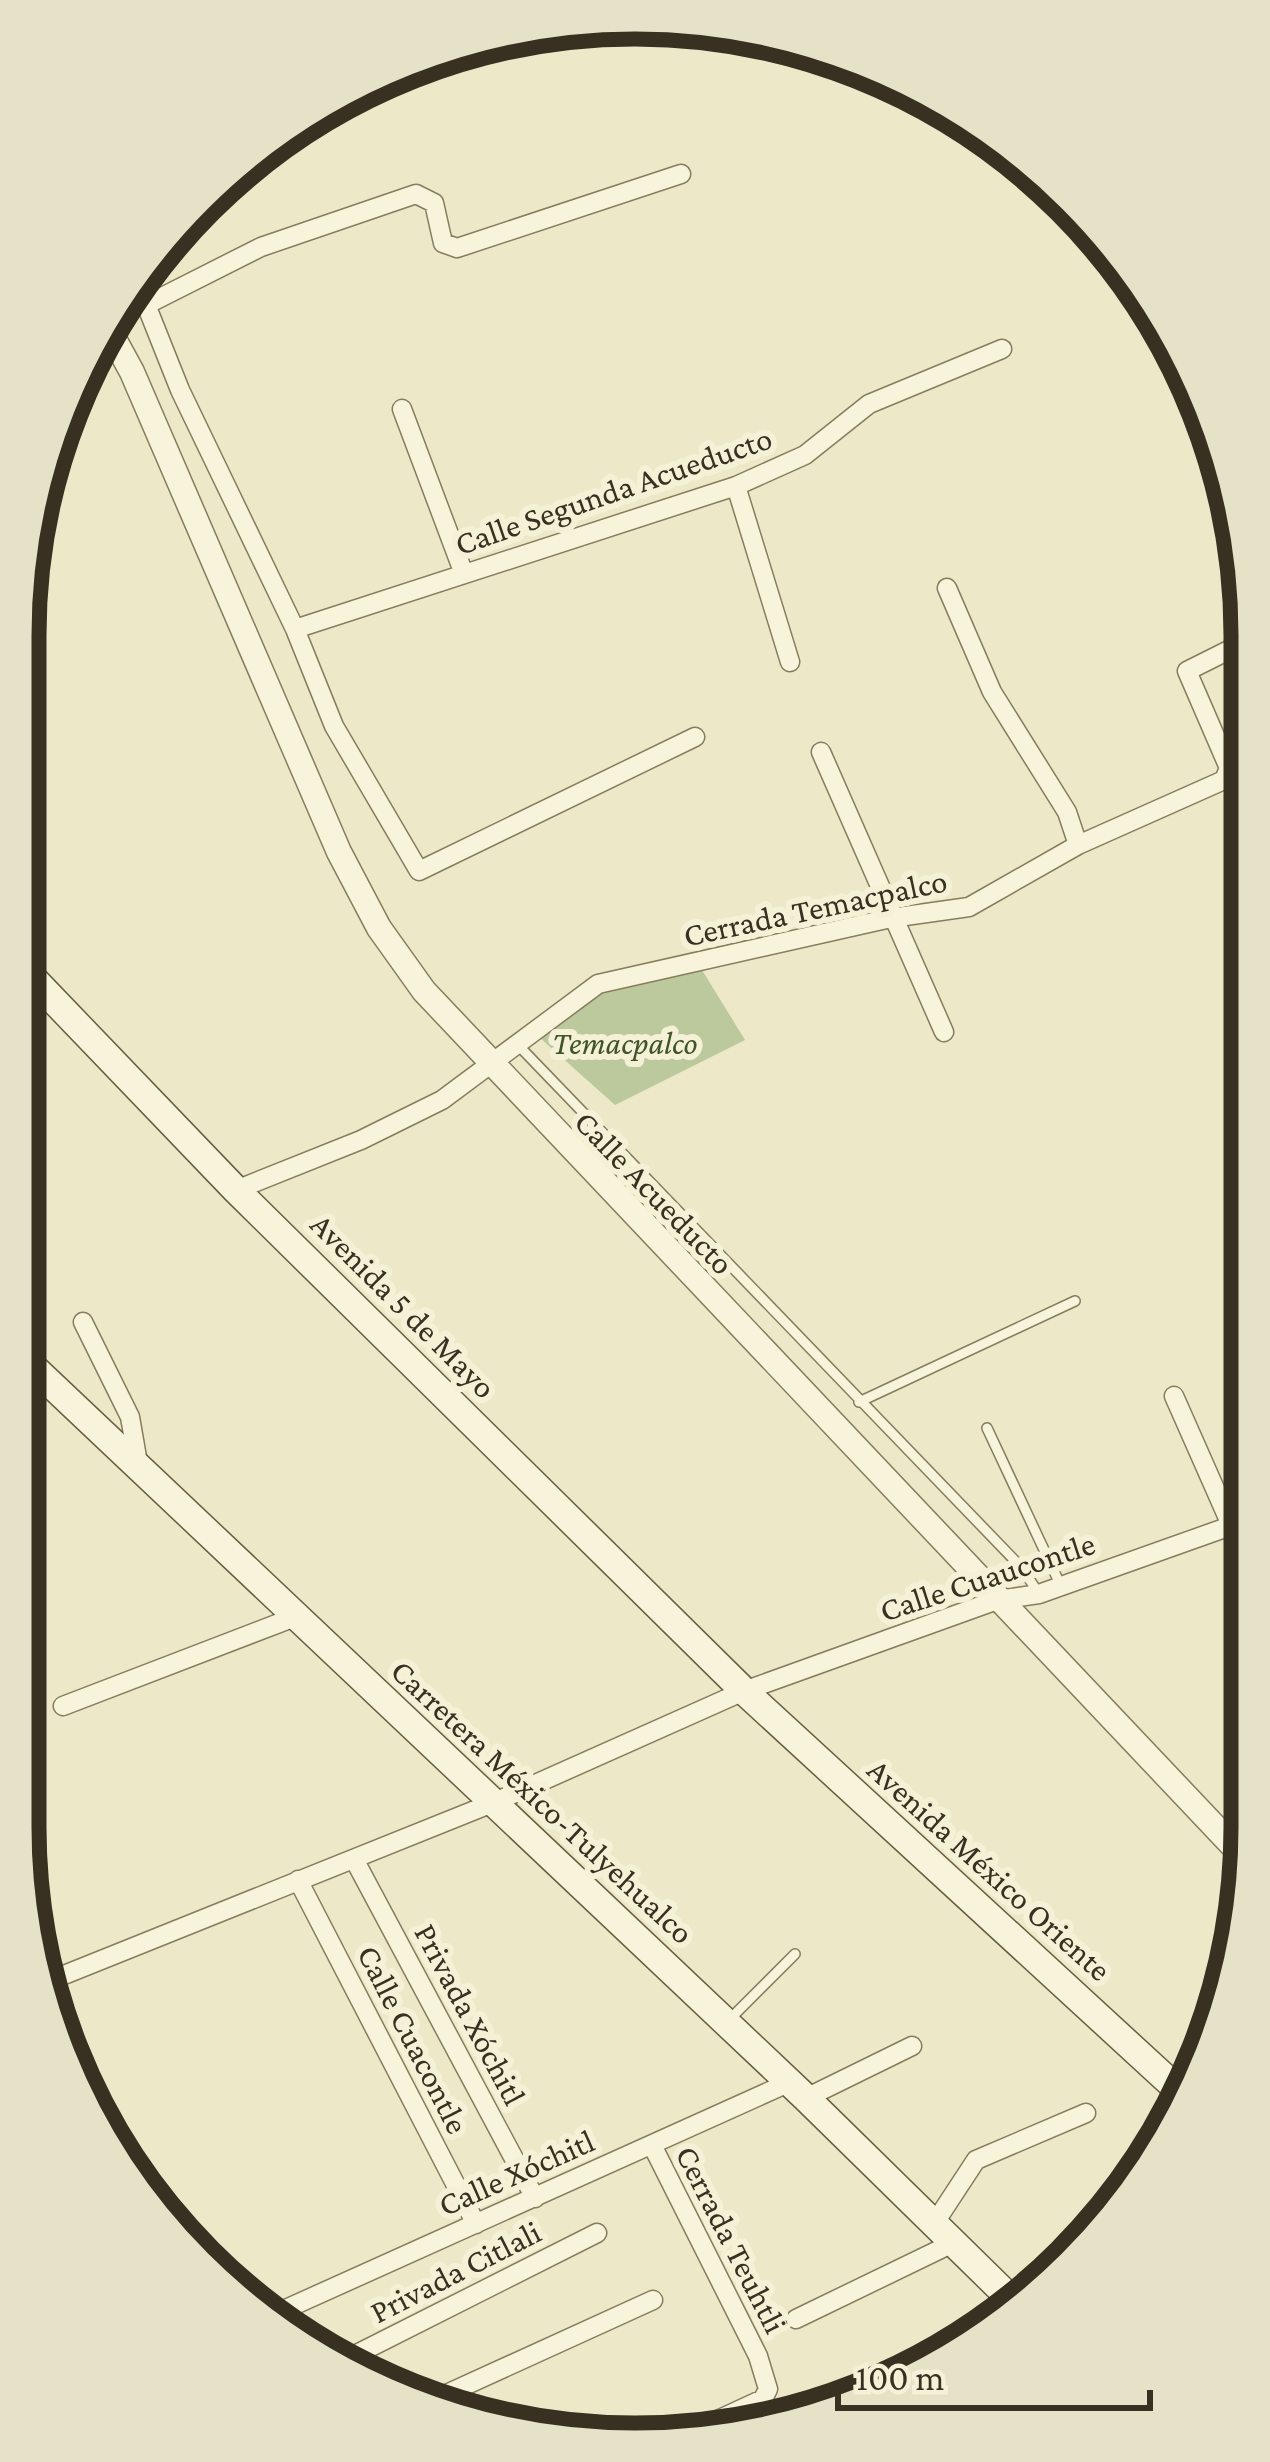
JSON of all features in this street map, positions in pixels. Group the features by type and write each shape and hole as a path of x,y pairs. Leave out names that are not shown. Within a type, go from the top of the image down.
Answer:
{"main road":[{"name":"Avenida 5 de Mayo","path":"39,985 236,1190 744,1691"},
{"name":"Carretera México-Tulyehualco","path":"39,1371 1006,2293"},
{"name":"Avenida México Oriente","path":"744,1691 1173,2084"}],"street":[{"path":"146,295 416,194 434,203 443,243 457,248 680,174"},
{"path":"145,295 180,390 295,629 334,726 419,871 695,737"},
{"name":"Calle Acueducto","path":"116,343 339,852 380,928 424,991 1231,1844"},
{"name":"Calle Segunda Acueducto","path":"295,629 736,485 805,455 869,404 1002,349"},
{"path":"402,409 464,574"},
{"path":"736,485 790,662"},
{"path":"947,588 992,692 1067,812 1078,844"},
{"name":"Cerrada Temacpalco","path":"236,1190 361,1140 442,1100 598,984 891,918 968,907 1078,844 1224,780 1229,768 1186,676 1192,666 1231,648"},
{"path":"821,752 944,1032"},
{"path":"83,1322 130,1417 138,1463"},
{"path":"1174,1396 1231,1505"},
{"name":"Calle Cuaucontle","path":"744,1691 997,1600 1039,1594 1231,1525"},
{"path":"63,1706 295,1617"},
{"path":"58,1977 495,1802 744,1691"},
{"name":"Privada Xóchitl","path":"354,1859 535,2198"},
{"name":"Calle Cuacontle","path":"298,1880 476,2224"},
{"name":"Calle Xóchitl","path":"285,2309 652,2145 912,2046"},
{"path":"796,2319 944,2234 976,2160 1086,2113"},
{"name":"Cerrada Teuhtli","path":"652,2145 758,2356 768,2389 764,2399 727,2416"},
{"name":"Privada Citlali","path":"357,2354 597,2233"},
{"path":"449,2393 652,2300"}],"lane":[{"name":"Calle Acueducto","path":"515,1042 1022,1568 1039,1594"},
{"path":"860,1402 1075,1301"},
{"path":"987,1428 1060,1584"},
{"path":"726,2024 795,1954"}],"green space":[{"name":"Temacpalco","path":"702,970 745,1040 615,1105 539,1037 601,994"}]}
